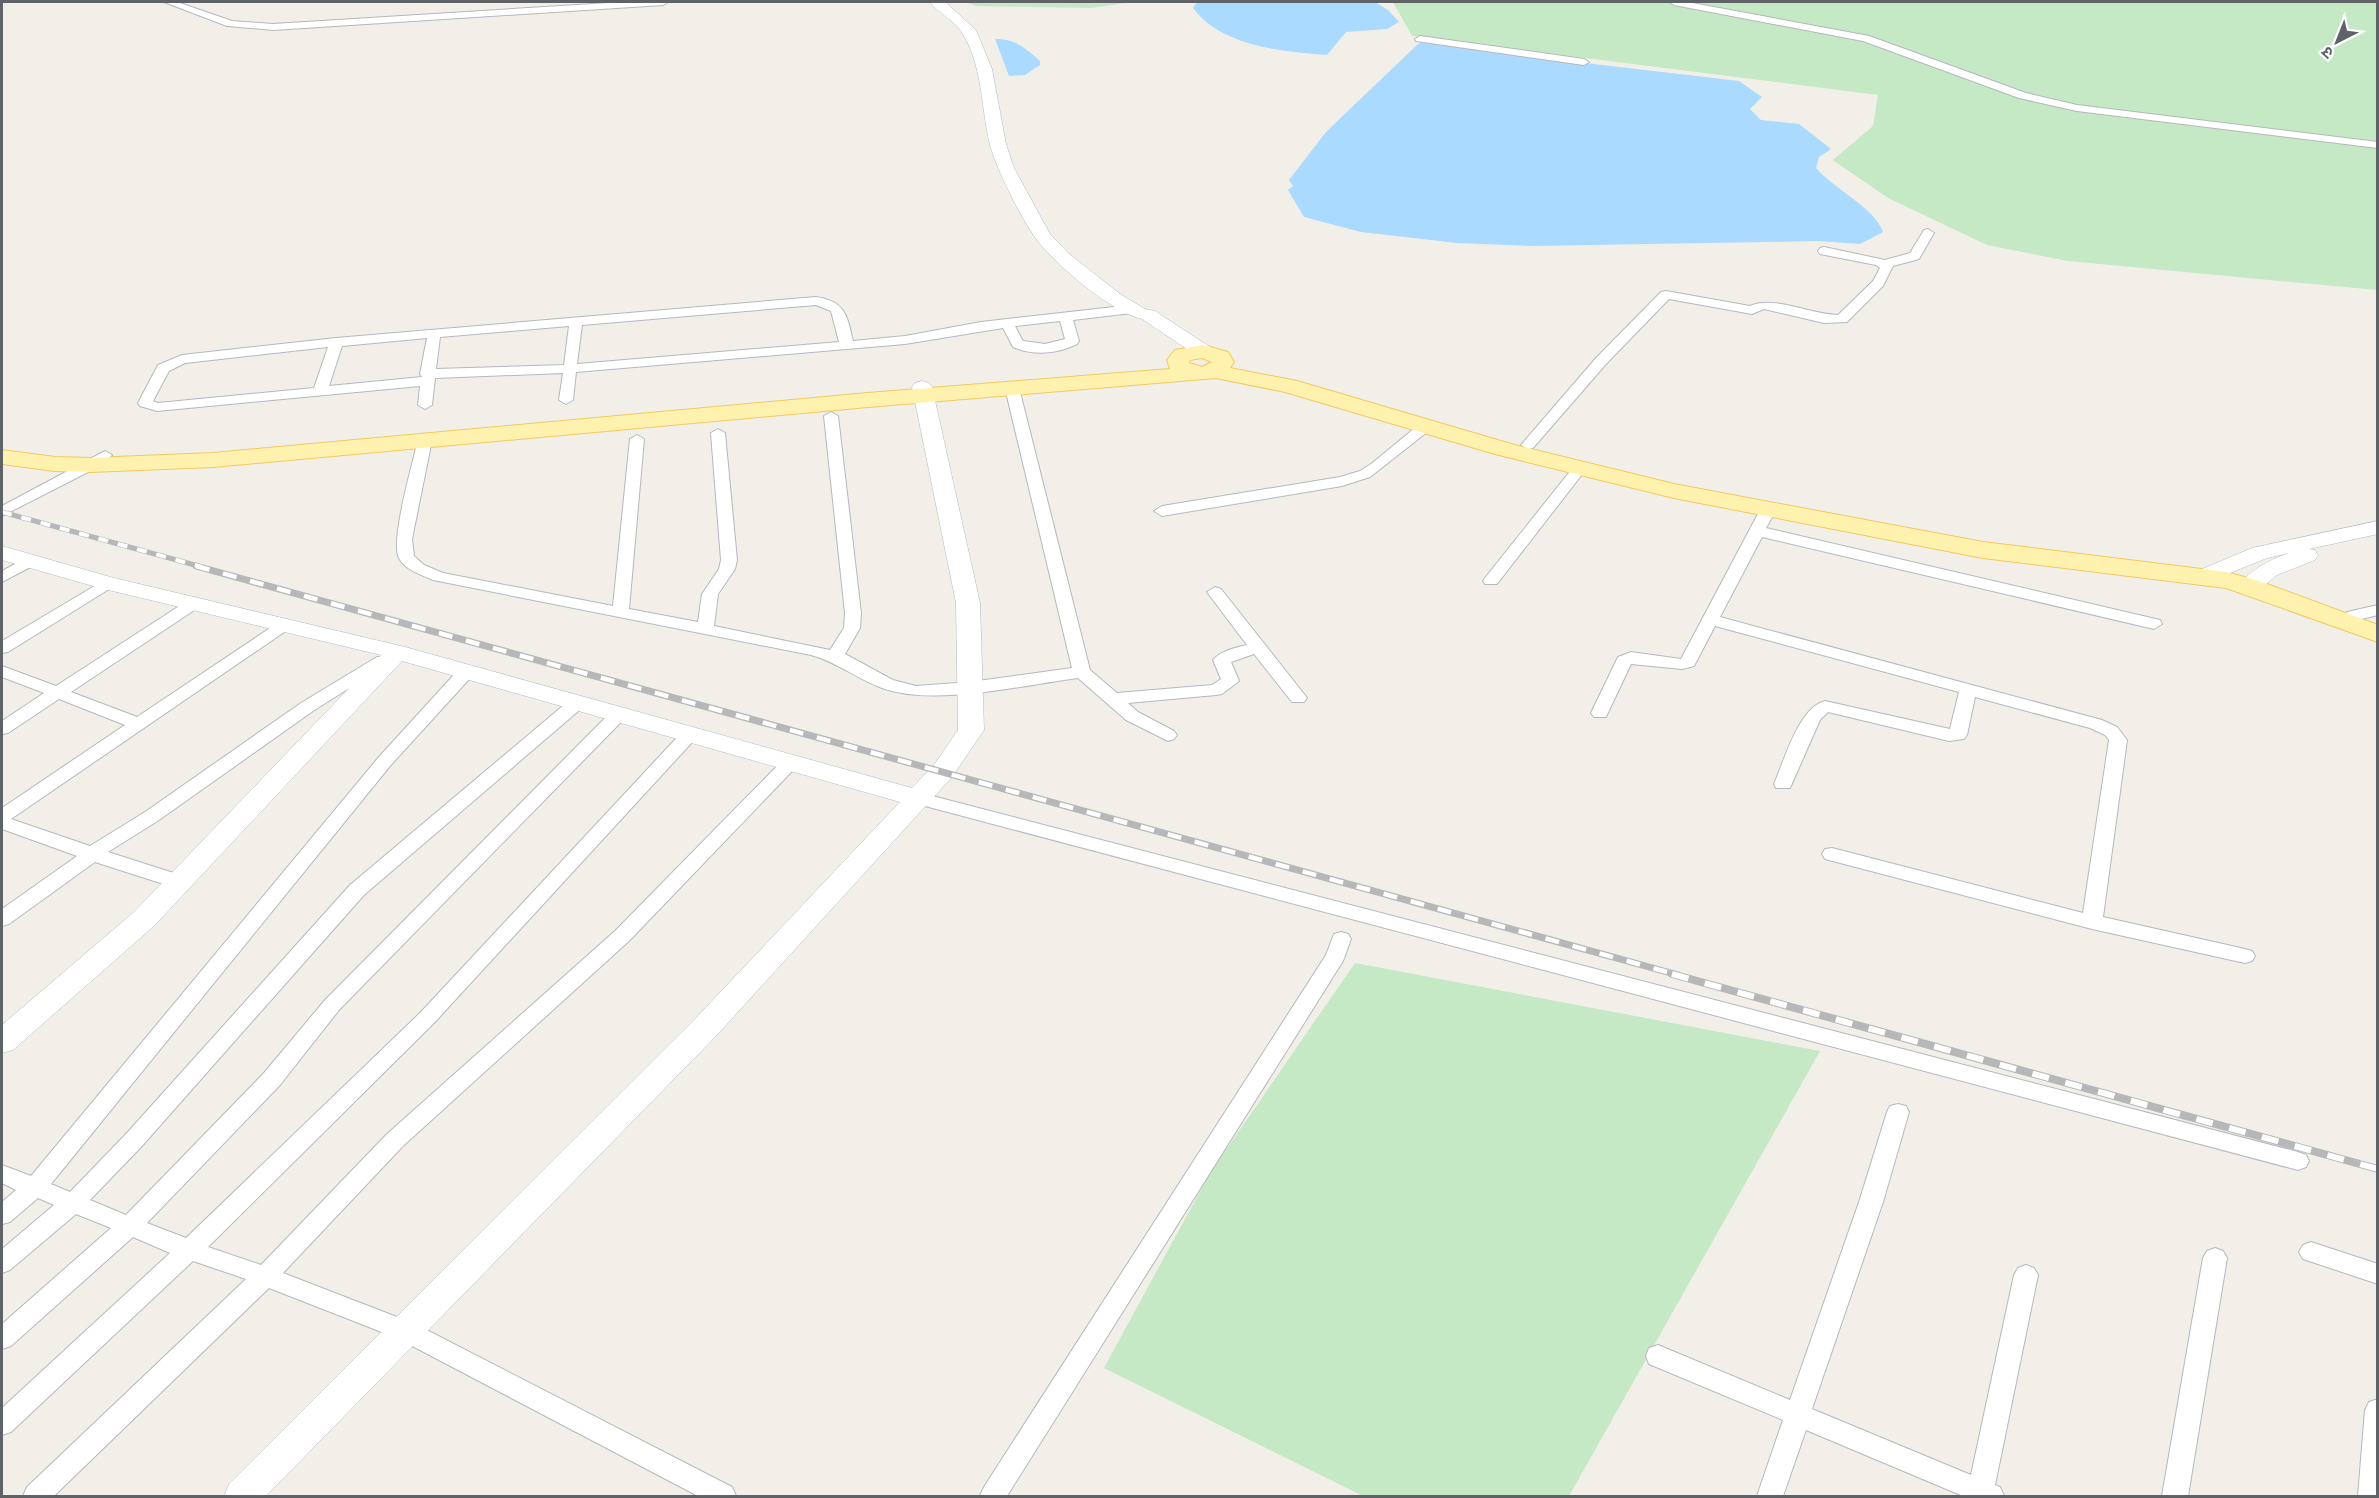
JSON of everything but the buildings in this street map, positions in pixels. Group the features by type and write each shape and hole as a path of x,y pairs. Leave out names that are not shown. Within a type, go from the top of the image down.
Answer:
{"main road":[{"path":"2,457 55,464 922,391 1012,388 1199,361 1763,520 1983,550 2209,574"},
{"path":"2,446 98,460 213,460 922,391 1199,361 1691,485 1860,519 2002,544 2209,574 2252,583 2378,626"},
{"path":"2252,583 2378,634"}],"street":[{"path":"169,2 231,24 273,27 663,2"},
{"path":"937,2 969,30 985,69 998,144 1006,168 1043,236 1062,257 1113,298 1135,311 1141,318 1199,361"},
{"path":"1674,2 1865,38 2023,96 2078,108 2378,145"},
{"path":"1420,39 1584,62"},
{"path":"1824,251 1885,264 1915,256 1928,233"},
{"path":"1528,445 1601,361 1666,295 1752,310 1763,304 1837,321 1850,312 1878,283 1887,267 1885,264"},
{"path":"847,345 837,310 822,302 576,322 336,342 183,359 163,368 145,403 157,407 427,378 609,367 905,340 1007,323 1135,311"},
{"path":"1007,323 1018,344 1035,348 1063,345 1072,341 1066,317"},
{"path":"567,400 576,322"},
{"path":"425,405 434,334"},
{"path":"320,391 336,342"},
{"path":"1012,388 1082,672 1132,716 1168,735"},
{"path":"242,1497 705,1028 943,771 971,730 968,603 922,391"},
{"path":"831,416 853,613 852,628 835,656"},
{"path":"1162,511 1342,481 1365,474 1426,426"},
{"path":"705,628 710,594 727,569 729,561 718,433"},
{"path":"621,611 637,439"},
{"path":"426,440 404,539 406,557 418,568 439,577 621,611 835,656 887,684 916,691 970,687 1082,672"},
{"path":"2,512 98,460"},
{"path":"1491,581 1580,468"},
{"path":"1600,713 1624,661 1636,657 1682,664 1688,662 1763,520 2154,624"},
{"path":"2209,574 2260,553 2284,546 2378,527"},
{"path":"2252,583 2275,566 2292,559 2378,540"},
{"path":"2,553 108,583 397,652 917,798 2298,1161"},
{"path":"2,577 30,561"},
{"path":"2,648 108,583"},
{"path":"1215,592 1298,698"},
{"path":"2,729 193,604"},
{"path":"2353,616 2378,610"},
{"path":"1711,620 2096,724 2112,731 2118,740 2092,922"},
{"path":"2,816 285,626"},
{"path":"1113,699 1216,690 1230,681 1222,660 1232,654 1258,648"},
{"path":"2,919 92,854 161,810 307,707 397,652"},
{"path":"2,1042 144,919 397,652"},
{"path":"2,671 139,724"},
{"path":"2,1215 36,1187 384,762 466,672"},
{"path":"1783,784 1812,717 1825,706 1949,735 1958,735 1968,690"},
{"path":"2,1263 73,1203 233,1031 357,890 577,703"},
{"path":"2,1339 130,1226 272,1079 332,1005 618,715"},
{"path":"2,1424 189,1250 427,1018 690,734"},
{"path":"36,1497 265,1276 395,1140 622,936 790,762"},
{"path":"2,822 179,882"},
{"path":"1832,854 2092,922 2245,956"},
{"path":"993,1497 1336,956 1341,939"},
{"path":"1770,1497 1871,1202 1898,1112"},
{"path":"2,1174 189,1250 265,1276 406,1331 723,1497"},
{"path":"2311,1252 2378,1274"},
{"path":"2175,1497 2215,1258"},
{"path":"1658,1356 1984,1495 2026,1275"},
{"path":"2371,1497 2378,1410"}],"green space":[{"path":"967,2 1132,2 1091,8 975,6"},
{"path":"1393,2 2377,2 2377,290 2068,261 1987,245 1888,198 1833,160 1873,126 1878,95 1412,36"},
{"path":"1355,963 1820,1051 1569,1496 1363,1496 1104,1368 1210,1173"}],"water":[{"path":"1197,2 1375,2 1388,10 1399,22 1387,29 1346,32 1327,55 1310,54 1273,49 1236,39 1205,21 1193,8"},
{"path":"995,39 1020,45 1040,61 1040,65 1025,75 1009,76"},
{"path":"1427,41 1739,81 1762,97 1750,109 1761,120 1799,124 1831,149 1819,157 1816,168 1872,215 1883,232 1860,244 1818,241 1533,246 1457,243 1361,232 1304,217 1288,190 1293,186 1289,180 1326,132 1418,44"}],"railway":[{"path":"2,512 202,567"},
{"path":"196,566 1678,975"},
{"path":"1672,974 2378,1169"}]}
